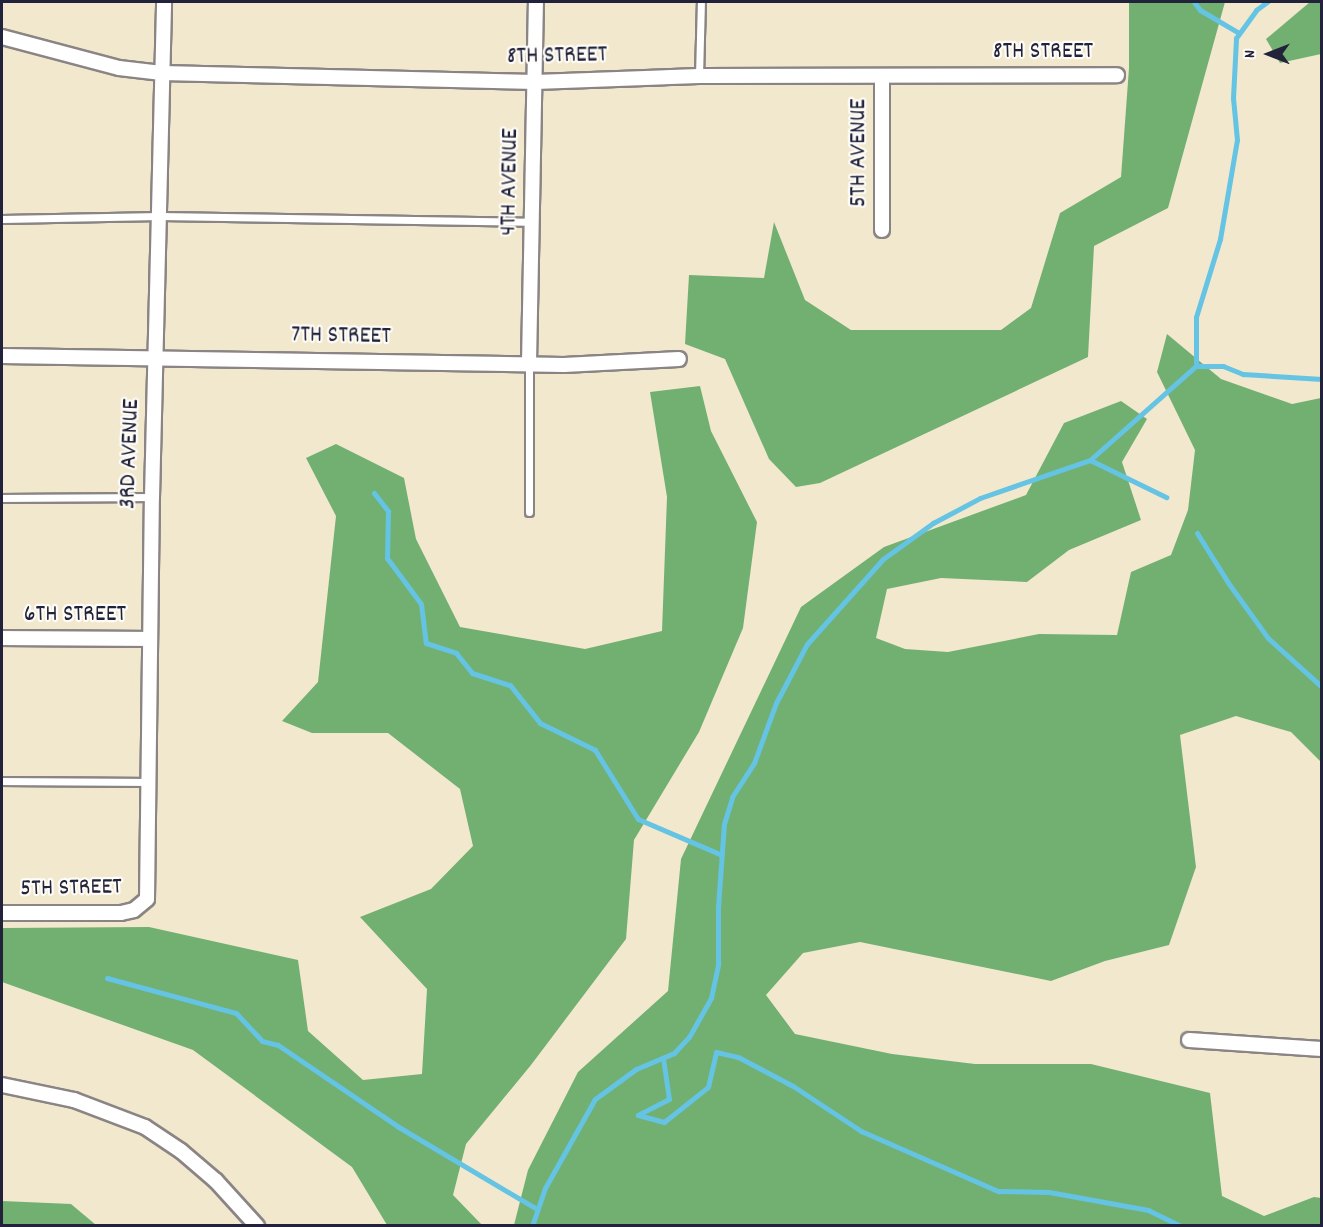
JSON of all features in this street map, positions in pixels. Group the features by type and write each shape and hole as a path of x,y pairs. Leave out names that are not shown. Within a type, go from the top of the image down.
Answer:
{"street":[{"name":"3RD AVENUE","path":"141,906 147,899 149,880 149,639 164,2"},
{"name":"4TH AVENUE","path":"529,363 536,2"},
{"name":"8TH STREET","path":"2,37 119,68 162,73 535,81 699,76 1117,75"},
{"name":"5TH AVENUE","path":"882,76 882,230"},
{"name":"7TH STREET","path":"2,356 156,356 564,364 679,359"},
{"name":"6TH STREET","path":"2,638 149,639"},
{"name":"5TH STREET","path":"2,913 121,913 141,906"},
{"path":"1189,1040 1322,1049"},
{"path":"2,1085 74,1100 145,1127 181,1151 216,1181 257,1226"}],"lane":[{"path":"699,76 701,2"},
{"path":"2,219 160,216 532,222"},
{"path":"529,363 529,512"},
{"path":"2,498 152,497"},
{"path":"2,781 149,782"}],"green space":[{"path":"1129,2 1225,2 1168,208 1094,246 1088,357 820,483 796,487 769,459 725,359 685,344 689,275 764,278 774,222 805,300 851,330 1001,330 1031,308 1060,213 1121,177 1129,68"},
{"path":"1310,2 1321,2 1321,54 1280,63 1266,39"},
{"path":"1167,334 1221,379 1292,404 1321,398 1321,762 1291,732 1236,716 1180,735 1196,867 1169,945 1105,961 1051,981 860,942 803,953 766,995 795,1034 892,1054 975,1064 1091,1064 1210,1093 1222,1196 1264,1216 1314,1197 1321,1198 1321,1225 514,1225 528,1170 578,1072 668,991 681,859 801,607 884,547 1026,495 1064,423 1121,401 1147,419 1122,462 1141,520 1069,550 1027,582 941,578 887,589 876,638 905,649 948,652 1039,634 1117,635 1131,572 1171,555 1188,510 1195,450 1157,372"},
{"path":"700,386 711,431 757,522 743,628 699,732 634,840 626,939 531,1065 466,1144 453,1195 482,1225 387,1225 352,1167 193,1050 2,982 2,928 149,927 298,960 308,1031 363,1080 422,1074 427,989 360,917 431,889 473,846 460,789 388,733 312,733 282,721 318,682 336,516 306,458 336,444 404,478 416,539 460,627 585,649 662,631 667,497 650,392"},
{"path":"2,1201 71,1204 96,1225 2,1225"}],"waterway":[{"path":"1194,2 1200,10 1239,33"},
{"path":"1196,366 1196,317 1220,239 1237,140 1233,98 1236,38 1256,10 1267,2"},
{"path":"532,1226 545,1188 595,1099 636,1069 674,1053 689,1037 711,998 718,964 718,907 724,824 732,797 754,763 776,703 807,644 883,559 933,523 980,498 1090,460 1196,366 1223,366 1243,374 1322,379"},
{"path":"1090,460 1166,497"},
{"path":"374,493 388,511 387,558 421,604 426,643 456,653 472,673 510,685 540,723 595,750 638,819 722,855"},
{"path":"1197,533 1229,584 1268,638 1322,687"},
{"path":"107,978 236,1013 262,1041 278,1045 397,1126 537,1209"},
{"path":"663,1058 669,1099 638,1115 664,1122 708,1087 716,1052 738,1057 793,1086 861,1131 998,1191 1049,1192 1148,1210 1181,1226"}]}
